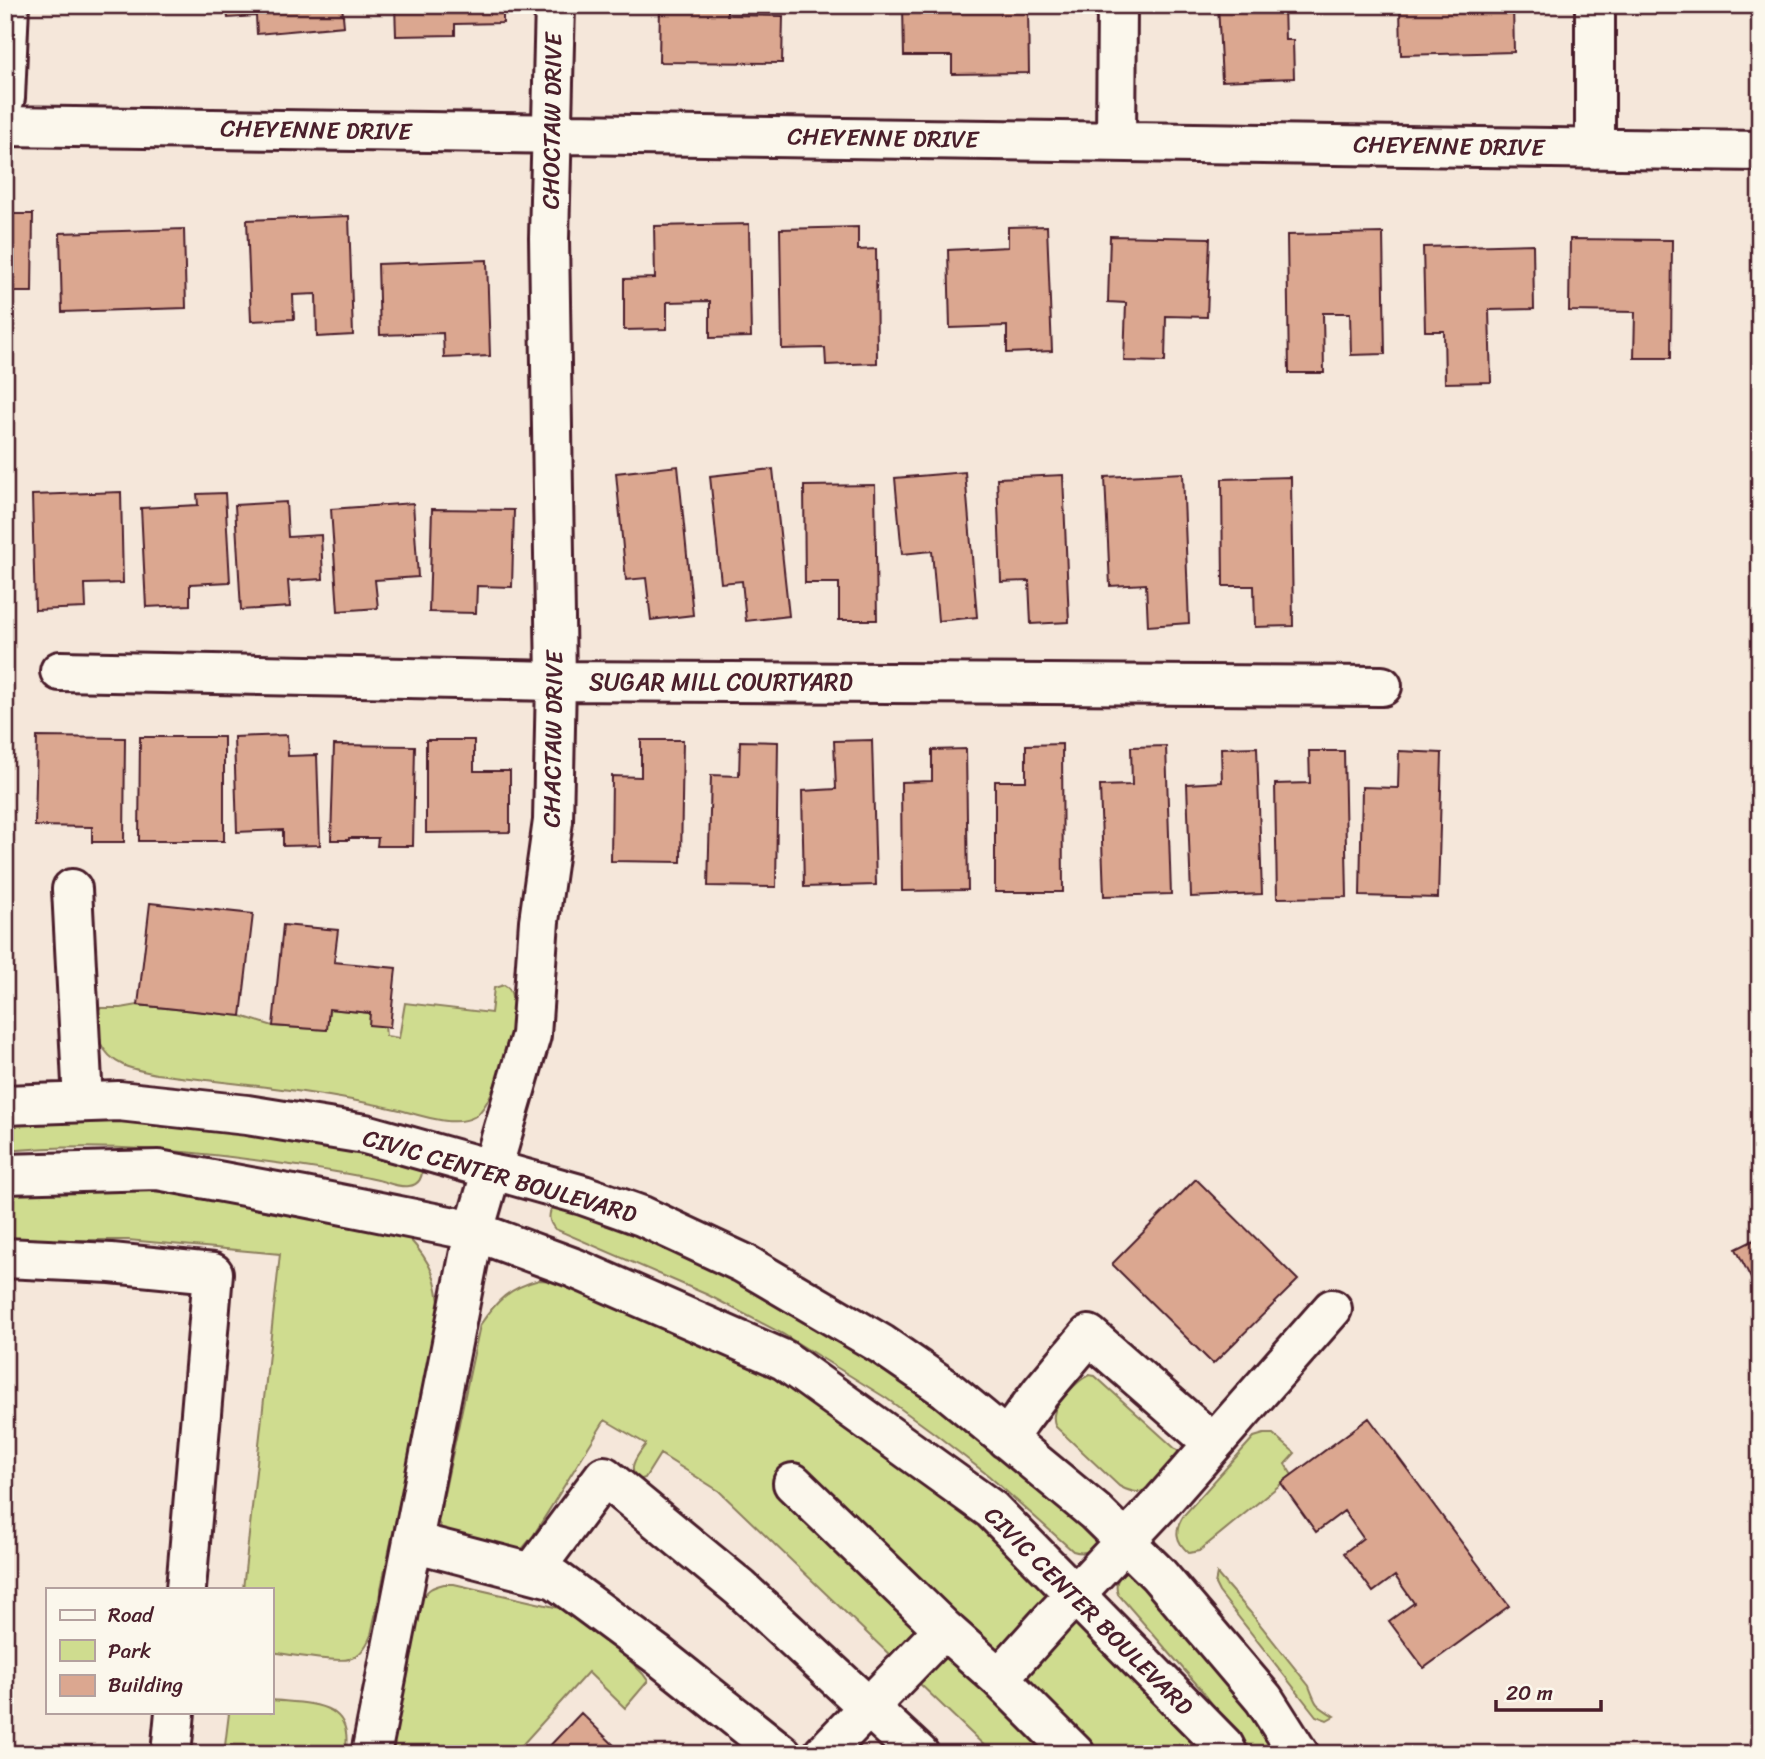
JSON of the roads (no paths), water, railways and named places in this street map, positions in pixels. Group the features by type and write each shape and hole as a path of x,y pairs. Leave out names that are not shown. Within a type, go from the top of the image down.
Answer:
{"street":[{"path":"5,98 9,5"},
{"name":"CHOCTAW DRIVE","path":"550,238 555,5"},
{"path":"1116,142 1117,5"},
{"path":"1595,5 1595,149"},
{"name":"CHEYENNE DRIVE","path":"5,126 1760,151"},
{"name":"CHACTAW DRIVE","path":"371,1754 474,1231 531,1035 539,921 553,821 555,681 550,238"},
{"name":"SUGAR MILL COURTYARD","path":"60,671 555,681 1382,686"},
{"path":"72,889 83,1102"},
{"name":"CIVIC CENTER BOULEVARD","path":"5,1105 119,1101 247,1115 365,1134 583,1195 642,1216 743,1264 881,1344 945,1388 1095,1513 1158,1574 1264,1699 1299,1754"},
{"name":"CIVIC CENTER BOULEVARD","path":"5,1174 158,1170 474,1231 574,1268 784,1360 992,1510 1224,1746 1228,1754"},
{"path":"5,1258 111,1263 213,1273 186,1588"},
{"path":"999,1678 1125,1542 1332,1309"},
{"path":"1006,1439 1089,1335 1213,1443"},
{"path":"532,1573 604,1476 740,1588 919,1754"},
{"path":"793,1483 944,1629 999,1678 1075,1754"},
{"path":"413,1542 555,1579 659,1656 782,1754"},
{"path":"823,1754 944,1629"},
{"path":"171,1754 175,1714"}]}
